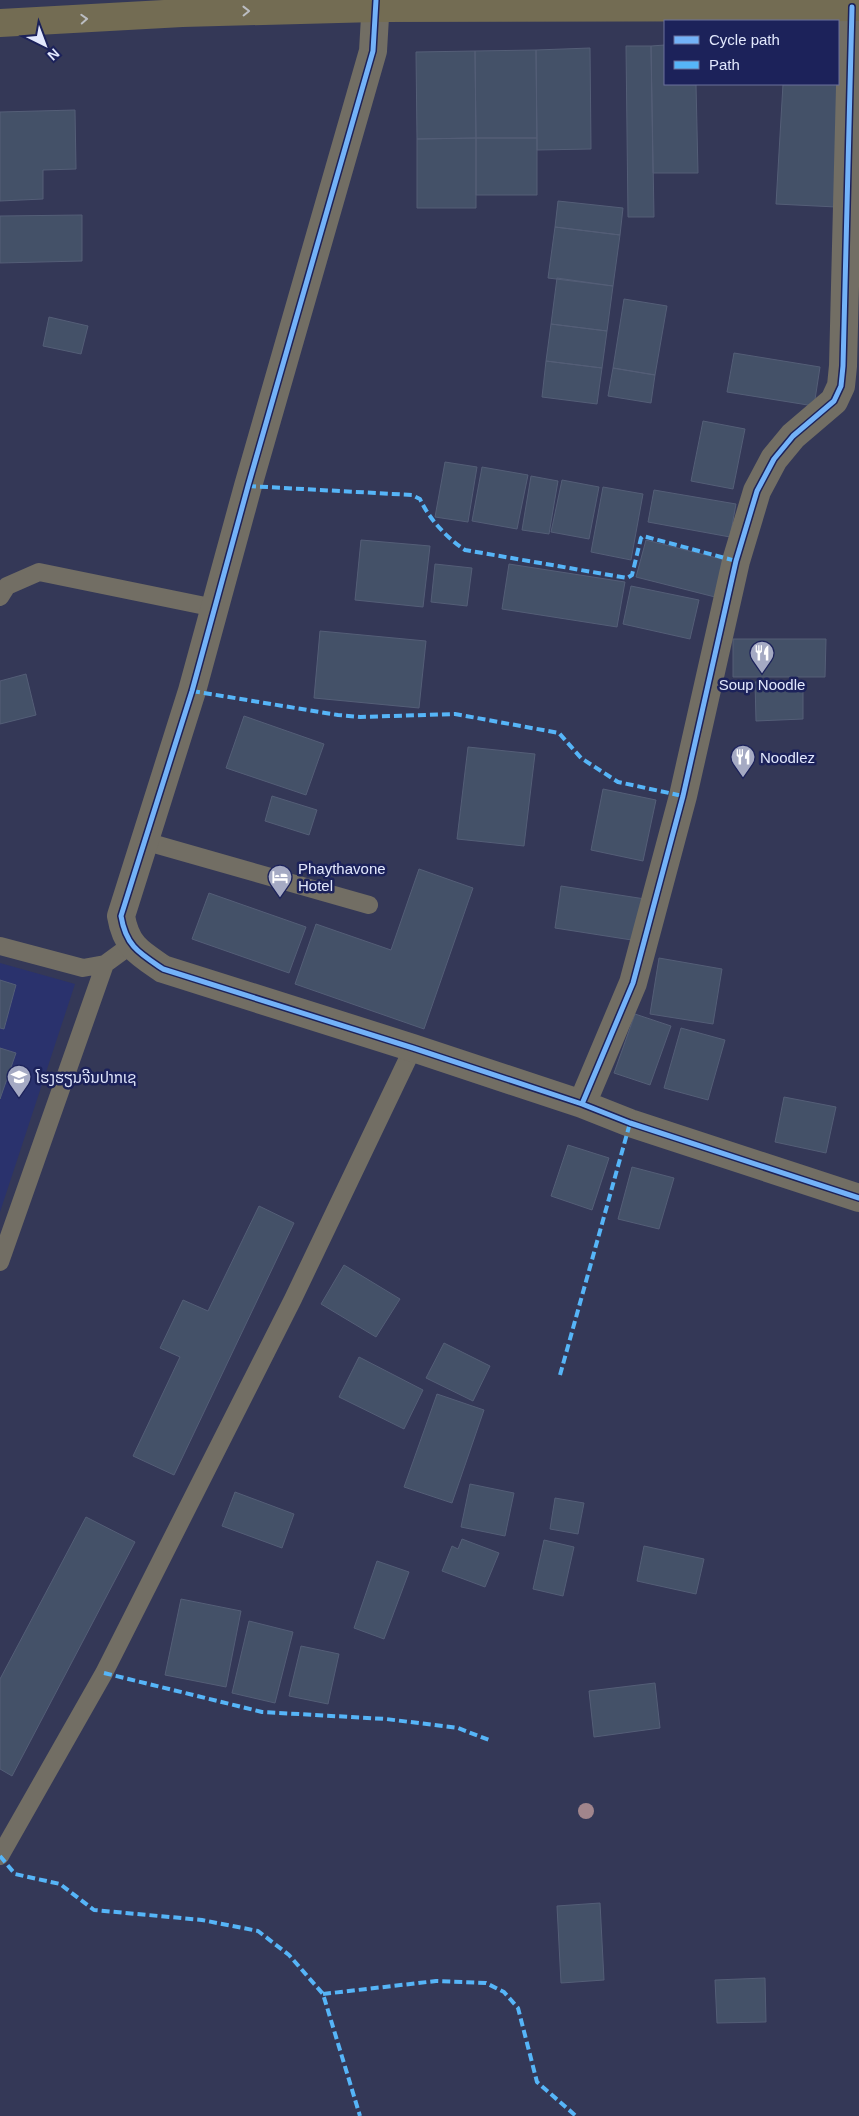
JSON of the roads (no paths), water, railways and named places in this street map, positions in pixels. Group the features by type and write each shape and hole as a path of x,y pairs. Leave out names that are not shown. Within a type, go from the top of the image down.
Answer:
{"highway":[{"path":"0,23 376,4 856,7"}],"street":[{"path":"376,4 373,50 192,691 121,916 123,932 132,945 163,969 413,1048 582,1104 630,1123 859,1198"},
{"path":"582,1104 633,983 683,796 736,561 757,491 774,459 793,436 834,401 841,386 856,7"}],"lane":[{"path":"0,597 7,586 39,572 215,608"},
{"path":"144,841 368,905"},
{"path":"0,946 83,968 105,964 132,945"},
{"path":"0,1262 105,964"},
{"path":"0,1856 104,1673 293,1299 413,1048"}],"place":[{"name":"Soup Noodle","path":"762,674"},
{"name":"Noodlez","path":"743,778"},
{"name":"Phaythavone Hotel","path":"280,898"},
{"name":"ໂຮງຮຽນຈີນປາກເຊ","path":"19,1098"}]}
